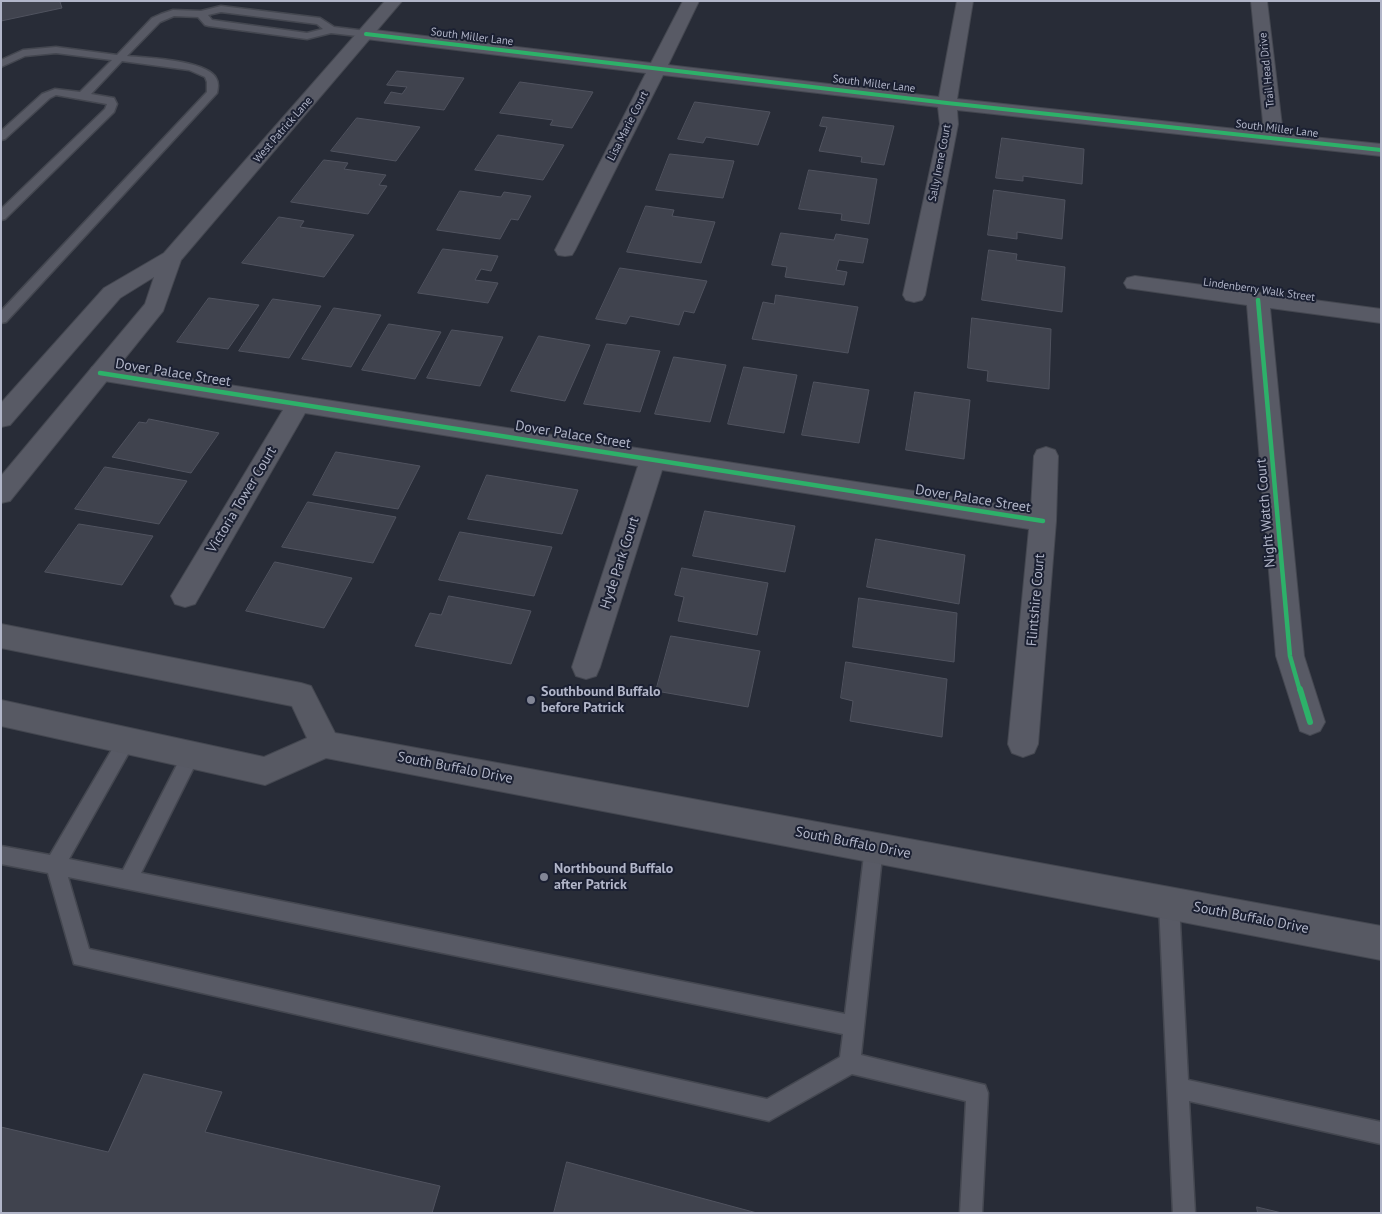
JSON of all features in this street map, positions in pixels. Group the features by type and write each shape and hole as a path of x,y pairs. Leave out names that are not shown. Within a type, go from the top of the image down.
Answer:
{"main road":[{"path":"1,636 301,695 325,744 265,771 1,712"},
{"name":"South Buffalo Drive","path":"325,744 1381,943"}],"street":[{"name":"West Patrick Lane","path":"1,419 112,293 171,258 394,1"},
{"name":"Lisa Marie Court","path":"565,250 691,1"},
{"name":"Sally Irene Court","path":"914,295 949,124 947,103 965,1"},
{"name":"Trail Head Drive","path":"1259,1 1274,139"},
{"name":"South Miller Lane","path":"366,34 947,103 1381,150"},
{"name":"West Patrick Lane","path":"1,494 155,306 171,258"},
{"name":"Lindenberry Walk Street","path":"1135,283 1381,316"},
{"name":"Night Watch Court","path":"1258,300 1290,656 1310,722"},
{"name":"Dover Palace Street","path":"100,373 654,458 1043,521"},
{"name":"Victoria Tower Court","path":"185,596 299,404"},
{"name":"Flintshire Court","path":"1023,744 1043,521 1046,456"},
{"name":"Hyde Park Court","path":"586,667 654,458"}],"lane":[{"path":"182,12 190,4"},
{"path":"83,96 122,58 156,20 173,13 201,14 221,9 320,21 331,30"},
{"path":"201,14 208,23 307,36 331,30 366,34"},
{"path":"1,64 23,53 40,50 190,67 204,72 212,78 214,84 212,93 1,320"},
{"path":"1,137 46,96 55,92 110,100 112,104 110,110 1,216"},
{"path":"127,740 55,865 81,957 769,1110 850,1063 977,1093 971,1213"},
{"path":"128,879 191,755"},
{"path":"850,1063 874,847"},
{"path":"2,856 128,879 854,1026"},
{"path":"1169,903 1184,1213"},
{"path":"1178,1088 1381,1133"}],"building":[{"path":"1,1 65,1 60,2 62,8 1,21"},
{"path":"397,71 464,78 444,110 384,103 391,92 402,94 407,87 387,85"},
{"path":"520,82 593,92 572,128 550,125 553,120 500,113"},
{"path":"695,102 770,112 758,145 706,137 703,143 678,139"},
{"path":"823,117 894,126 884,165 861,162 862,157 819,151 827,127 820,126"},
{"path":"357,118 420,127 396,161 331,151"},
{"path":"498,135 564,145 543,180 475,170"},
{"path":"1002,138 1084,149 1082,184 1023,176 1023,181 996,178"},
{"path":"670,154 734,161 723,198 656,190"},
{"path":"324,160 348,163 344,169 386,175 379,185 387,186 368,214 291,202"},
{"path":"809,170 877,179 869,224 841,220 842,214 799,209"},
{"path":"994,190 1065,200 1062,239 1017,232 1017,239 988,235"},
{"path":"460,191 501,197 504,192 531,196 518,220 511,219 500,239 437,230"},
{"path":"646,206 674,210 672,216 715,222 701,263 627,252"},
{"path":"279,217 304,221 300,227 354,235 324,277 242,263"},
{"path":"781,233 834,240 836,234 868,239 863,263 839,260 836,270 847,272 844,285 785,277 787,267 772,265"},
{"path":"443,249 498,256 491,271 481,269 475,280 498,283 488,303 418,293"},
{"path":"989,250 1017,254 1016,260 1065,267 1062,312 982,300"},
{"path":"620,268 707,281 694,313 684,311 679,325 630,316 626,324 596,319"},
{"path":"776,295 858,307 848,353 752,339 763,302 774,304"},
{"path":"209,298 259,305 228,349 177,342"},
{"path":"273,299 321,306 289,358 239,351"},
{"path":"334,308 381,315 351,367 302,359"},
{"path":"972,318 1051,329 1049,389 987,381 988,371 968,368"},
{"path":"389,324 441,332 415,379 362,370"},
{"path":"452,330 503,337 480,386 427,378"},
{"path":"539,336 590,345 565,401 511,391"},
{"path":"607,344 660,351 640,412 584,404"},
{"path":"674,357 726,365 710,422 655,414"},
{"path":"744,367 797,375 784,433 728,424"},
{"path":"814,382 869,390 859,443 802,435"},
{"path":"915,392 970,400 964,459 906,450"},
{"path":"149,419 219,433 191,473 112,457 139,422 146,423"},
{"path":"336,452 420,466 398,509 313,495"},
{"path":"105,467 187,481 159,524 75,509"},
{"path":"487,475 578,490 562,534 468,519"},
{"path":"308,502 396,517 373,563 282,547"},
{"path":"705,511 795,526 785,572 693,556"},
{"path":"79,524 153,536 122,585 45,572"},
{"path":"460,532 552,547 534,596 439,580"},
{"path":"876,539 965,555 959,604 867,587"},
{"path":"275,562 352,578 324,628 246,611"},
{"path":"682,568 768,583 757,635 678,621 684,597 675,595"},
{"path":"449,596 531,611 511,664 415,646 430,613 441,615"},
{"path":"859,598 957,613 954,662 853,647"},
{"path":"671,636 760,651 748,707 656,691"},
{"path":"846,662 947,679 942,737 850,721 853,701 841,698"},
{"path":"144,1074 222,1092 205,1132 440,1186 432,1213 1,1213 1,1127 108,1152"},
{"path":"567,1162 757,1213 554,1213"},
{"path":"1257,1207 1282,1213 1258,1213"}],"cycle path":[{"path":"366,34 947,103 1381,150"},
{"path":"1258,300 1290,656 1310,722"},
{"path":"100,373 1043,521"}],"place":[{"name":"Southbound Buffalo before Patrick","path":"531,700"},
{"name":"Northbound Buffalo after Patrick","path":"544,877"}]}
